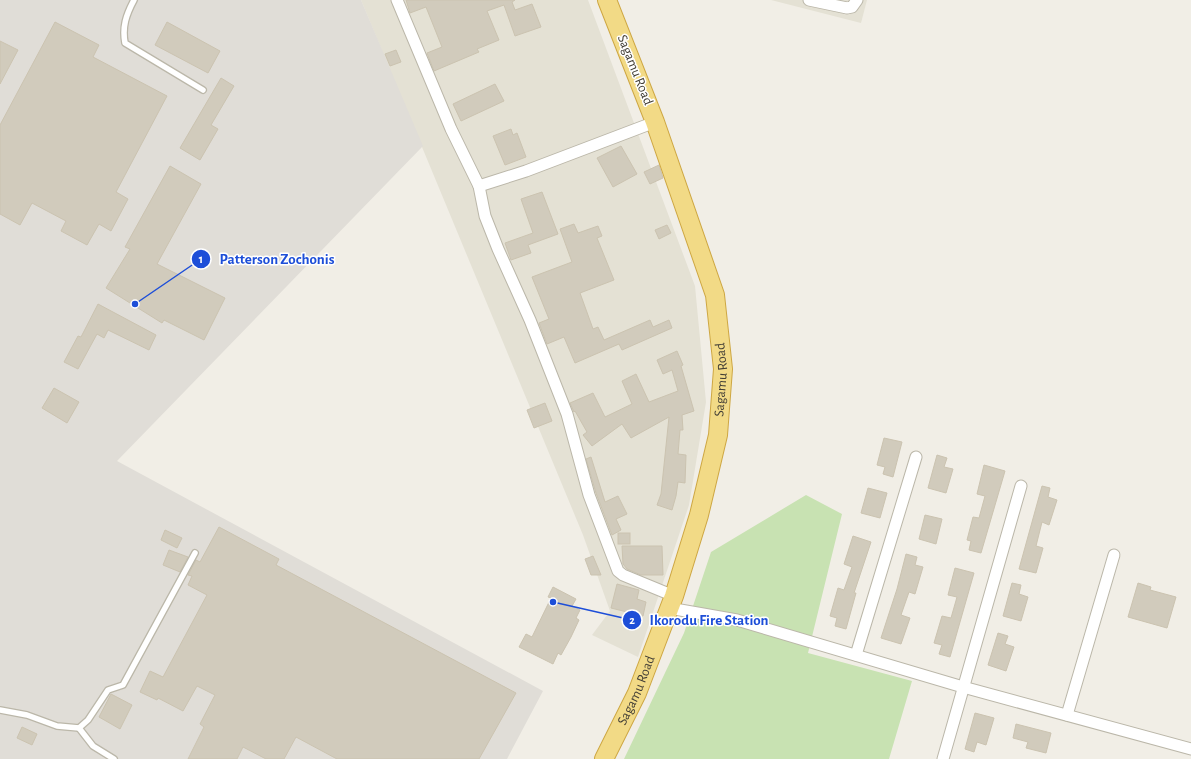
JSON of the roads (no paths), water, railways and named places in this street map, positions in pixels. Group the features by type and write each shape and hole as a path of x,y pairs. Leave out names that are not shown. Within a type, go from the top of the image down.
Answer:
{"highway":[{"name":"Sagamu Road","path":"604,759 636,693 672,602 699,515 718,435 723,369 715,295 656,122 607,0"}],"street":[{"path":"397,0 454,136 479,186 485,216 530,320 567,414 589,495 618,571 672,602 963,686 1191,749"},
{"path":"809,0 846,8 852,7 857,0"},
{"path":"479,186 526,171 656,122"},
{"path":"856,655 916,457"},
{"path":"943,759 1021,486"},
{"path":"1067,715 1114,555"}],"lane":[{"path":"134,0 127,12 123,30 125,43 203,90"},
{"path":"0,710 26,715 57,726 79,728 88,720 108,690 123,685 195,553"},
{"path":"79,728 93,746 114,759"}],"place":[{"name":"Patterson Zochonis","path":"135,304"},
{"name":"Ikorodu Fire Station","path":"553,602"}]}
